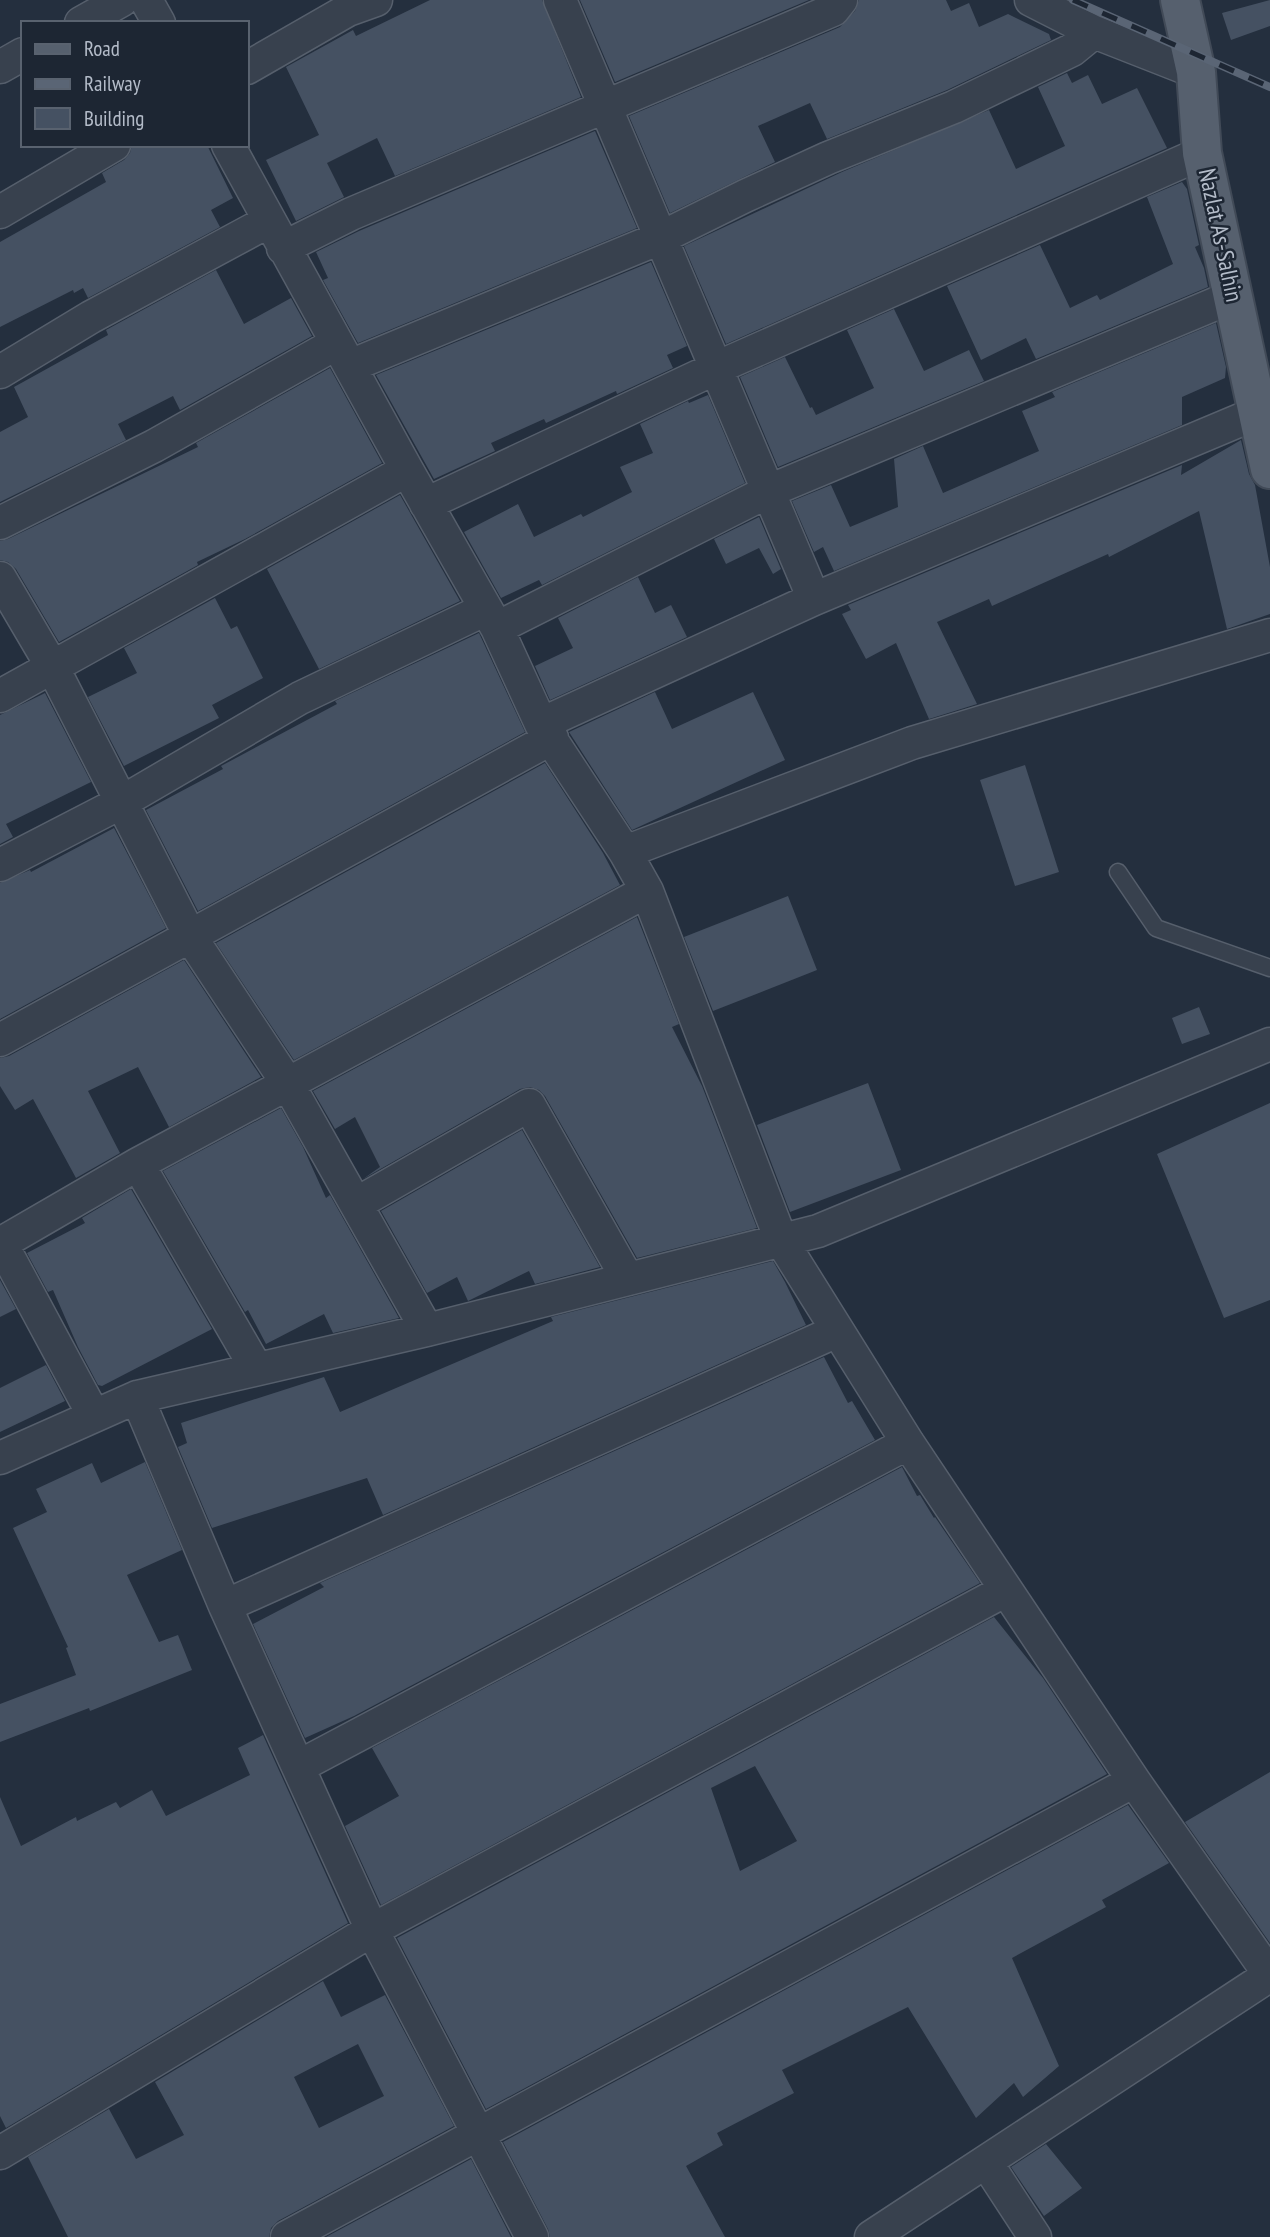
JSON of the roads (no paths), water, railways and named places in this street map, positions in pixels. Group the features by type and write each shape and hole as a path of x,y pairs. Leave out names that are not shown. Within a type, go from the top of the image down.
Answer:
{"main road":[{"name":"Nazlat As-Salhin","path":"1180,0 1196,72 1202,153 1270,469"}],"street":[{"path":"85,21 122,0"},
{"path":"145,0 158,21"},
{"path":"248,67 348,10 376,0"},
{"path":"561,0 814,599"},
{"path":"0,372 91,317 276,234 351,214 833,10 841,0"},
{"path":"1031,0 1094,32 1196,72"},
{"path":"0,523 344,355 660,238 828,158 954,107 1072,50 1094,32"},
{"path":"0,67 21,55"},
{"path":"0,212 111,147"},
{"path":"229,147 492,618 547,731 647,891 780,1240 908,1443 1134,1781 1270,1975 871,2237"},
{"path":"426,504 716,368 1202,153"},
{"path":"0,866 120,803 300,698 492,618 769,491 1234,296"},
{"path":"0,1040 190,936 547,731 814,599 1258,413"},
{"path":"0,696 407,470"},
{"path":"0,578 53,668 190,936 288,1084 427,1330"},
{"path":"625,852 912,743 1270,635"},
{"path":"94,1416 1,1243 138,1164 647,891"},
{"path":"0,1458 137,1397 427,1330 818,1231 1270,1044"},
{"path":"356,1204 530,1105 627,1278"},
{"path":"138,1164 256,1368"},
{"path":"225,1606 837,1331"},
{"path":"137,1397 225,1606 372,1930 532,2237"},
{"path":"298,1768 908,1443"},
{"path":"0,2153 372,1930 1006,1590"},
{"path":"287,2237 1134,1781"},
{"path":"986,2162 1035,2237"}],"lane":[{"path":"1118,872 1156,929 1270,968"}],"railway":[{"path":"1073,0 1270,87"}]}
